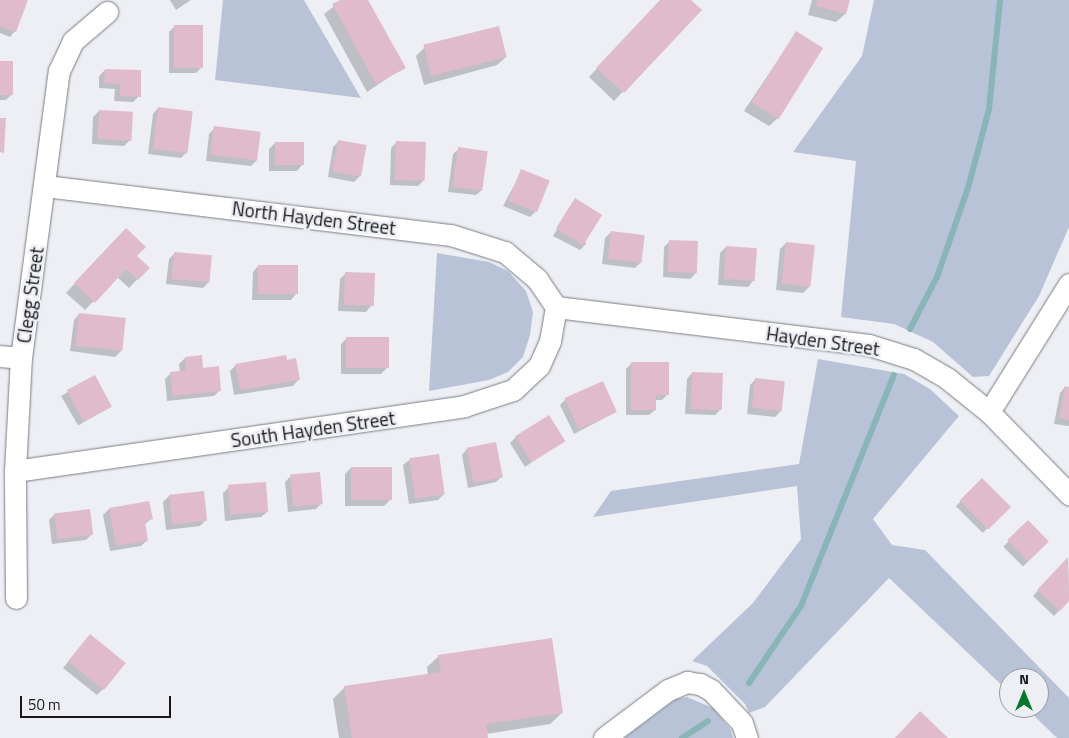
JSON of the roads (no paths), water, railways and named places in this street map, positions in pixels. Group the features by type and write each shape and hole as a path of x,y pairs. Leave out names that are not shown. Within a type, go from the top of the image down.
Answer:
{"street":[{"name":"Clegg Street","path":"16,598 15,471 21,358 59,71 73,41 107,12"},
{"name":"North Hayden Street","path":"45,186 451,235 505,252 537,279 556,307"},
{"path":"989,412 1069,284"},
{"name":"Hayden Street","path":"556,307 869,345 914,359 948,379 989,412 1069,494"},
{"name":"South Hayden Street","path":"15,471 464,406 512,390 539,366 550,341 556,307"},
{"path":"0,356 21,358"},
{"path":"604,738 668,690 688,682 700,684 711,690 742,724 747,738"}],"waterway":[{"path":"910,329 937,277 968,188 989,109 1000,0"},
{"path":"749,683 801,606 894,375"},
{"path":"682,738 708,721"}]}
